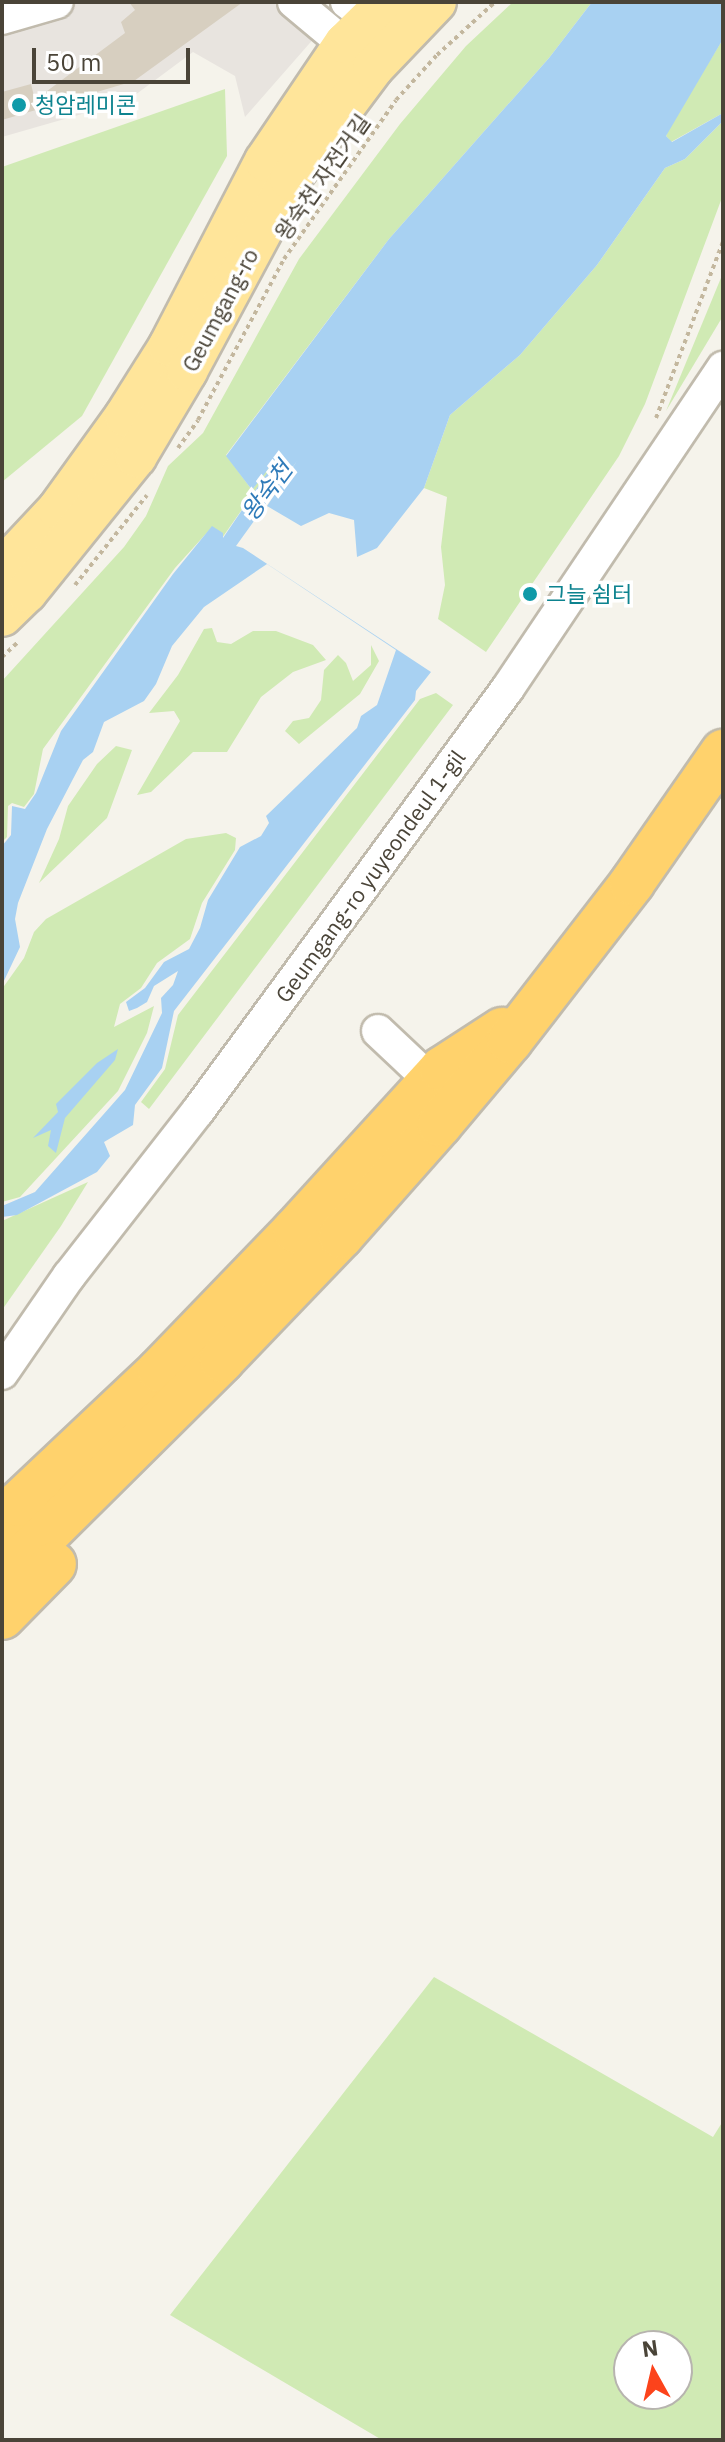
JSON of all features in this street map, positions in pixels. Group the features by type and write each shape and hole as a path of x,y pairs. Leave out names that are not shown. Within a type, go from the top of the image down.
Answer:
{"highway":[{"path":"2,1578 341,1236 540,1003 632,883 723,752"},
{"path":"2,1617 403,1210 572,1009 723,802"},
{"path":"2,1529 18,1504 160,1370 295,1230 442,1069 540,1003"}],"main road":[{"name":"Geumgang-ro","path":"2,569 58,509 125,416 169,346 265,161 370,29 436,2"},
{"name":"Geumgang-ro","path":"13,627 27,592 136,457 187,371 370,29"},
{"path":"2,553 125,416"}],"street":[{"path":"2,18 57,2"},
{"path":"294,2 370,29"},
{"name":"Geumgang-ro yuyeondeul 1-gil","path":"2,1373 69,1276 198,1111 508,688 723,368"},
{"path":"378,1031 431,1081"}],"path":[{"name":"왕숙천 자전거길","path":"174,452 186,441 198,420 284,259 396,100 437,55 495,2"},
{"path":"654,424 723,242"},
{"path":"74,586 120,532 153,483"},
{"path":"2,657 13,627"}],"shaded area":[{"name":"청암레미콘","path":"2,2 321,2 337,12 245,117 235,76 193,52 127,101 2,137"}],"green space":[{"path":"513,2 592,2 549,58 389,239 226,455 252,490 280,449 283,451 222,538 222,533 212,527 175,568 43,749 34,794 24,807 12,803 8,806 7,837 2,842 2,681 124,547 146,516 168,466 203,433 299,259 400,124 466,46"},
{"path":"723,39 723,113 671,142 666,136 671,124"},
{"path":"225,89 227,156 82,416 2,482 2,167"},
{"path":"723,121 723,195 645,404 619,456 486,652 438,619 445,585 441,547 447,497 424,488 450,415 520,355 597,265 665,168 685,159"},
{"path":"723,273 723,316 666,411"},
{"path":"212,628 217,642 231,644 253,631 276,631 313,645 326,660 293,672 261,697 227,752 193,752 151,792 137,795 180,721 174,711 149,713 178,675 204,629"},
{"path":"371,645 379,661 360,694 299,744 285,731 293,721 309,718 321,700 324,670 338,655 346,663 353,681 371,665"},
{"path":"436,693 453,705 149,1109 141,1102 165,1069 178,1015 420,699"},
{"path":"116,746 132,750 107,818 39,883 59,839 68,806 97,764"},
{"path":"226,833 236,838 235,850 202,903 190,939 157,963 141,988 120,1004 114,1027 154,1006 147,1033 118,1091 20,1197 2,1202 2,989 24,958 34,932 46,919 186,839"},
{"path":"88,1182 61,1226 2,1310 2,1221"},
{"path":"434,1977 713,2137 723,2121 723,2440 382,2440 170,2315"}],"water":[{"name":"왕숙천","path":"592,2 723,2 723,39 666,136 672,142 723,113 723,121 685,159 665,168 597,265 520,355 450,415 424,488 377,548 357,557 354,520 329,513 301,526 267,506 297,461 236,546 243,548 431,672 416,691 415,700 174,1011 162,1068 135,1105 133,1125 104,1142 110,1156 97,1172 17,1215 2,1217 2,1206 35,1192 125,1090 162,1013 161,998 173,985 178,971 154,986 147,1002 137,1008 129,1011 126,1002 145,988 164,962 189,949 200,928 208,900 240,847 261,836 269,823 266,816 357,728 361,716 377,705 396,650 267,564 204,607 172,646 156,684 144,701 104,722 93,752 83,760 47,829 18,903 15,919 20,947 2,985 2,846 11,835 12,806 25,809 36,793 61,731 173,574 212,526 223,533 223,538 282,451 252,490 226,456 389,239 549,58"},
{"path":"118,1049 115,1060 65,1118 56,1153 48,1146 51,1130 33,1138 58,1112 56,1104 97,1063"}],"building":[{"path":"129,2 243,2 134,81 2,120 2,92 31,84 35,100 125,33 121,22 135,10"}],"place":[{"name":"청암레미콘","path":"19,105"},
{"name":"그늘 쉼터","path":"530,594"}]}
